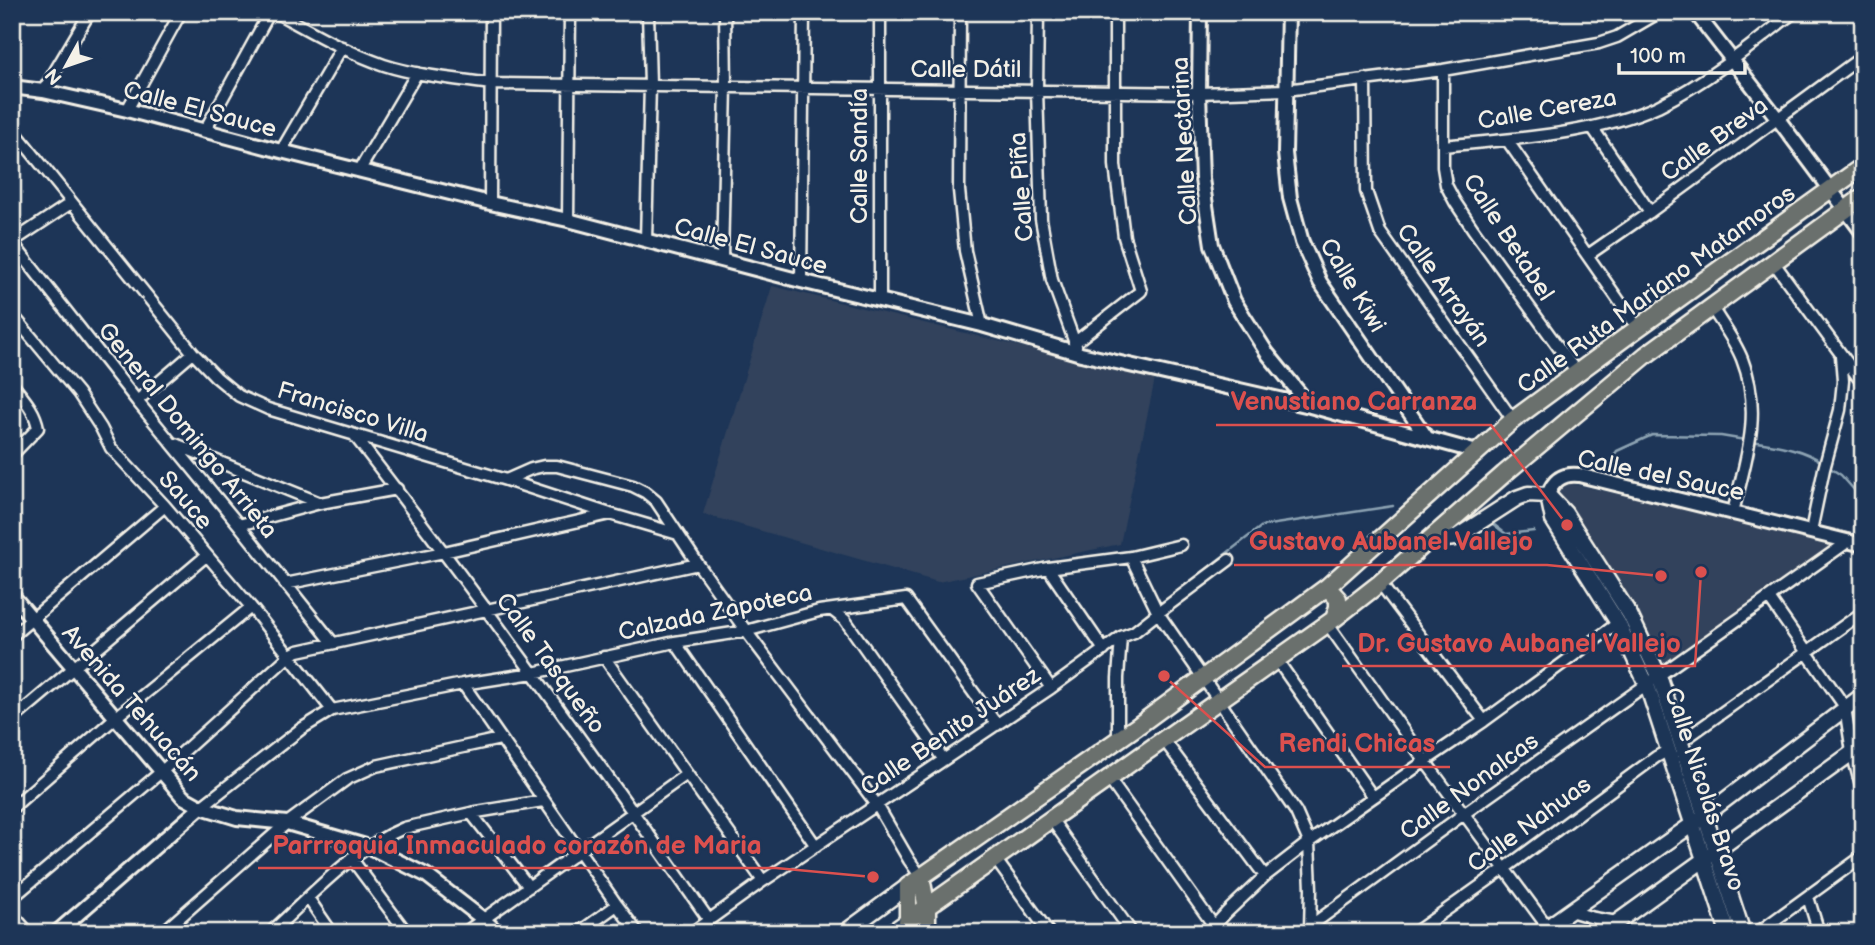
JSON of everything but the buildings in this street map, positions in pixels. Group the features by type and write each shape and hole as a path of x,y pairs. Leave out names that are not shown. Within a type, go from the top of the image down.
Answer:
{"main road":[{"name":"Calle Ruta Mariano Matamoros","path":"844,933 1203,679 1327,587 1513,420 1863,166"},
{"name":"Calle Ruta Mariano Matamoros","path":"890,933 908,927 927,909 1331,621 1380,583 1504,474 1636,364 1863,198"},
{"name":"Calle del Sauce","path":"1427,541 1455,538 1517,498 1528,494 1548,495"},
{"name":"Calle Nicolás Bravo","path":"1548,495 1553,520 1653,680"},
{"name":"Calle Nicolás Bravo","path":"1548,495 1564,513 1630,615 1710,854 1743,933"},
{"path":"1327,587 1338,598 1338,607 1331,621"},
{"path":"1186,690 1183,708 1190,721"},
{"path":"1546,931 1863,695"},
{"path":"1602,933 1857,748"},
{"name":"Calle Nicolás Bravo","path":"1710,854 1728,933"},
{"path":"915,882 927,909 927,933"},
{"path":"908,927 915,882"}],"street":[{"path":"43,91 90,12"},
{"path":"127,110 181,12"},
{"path":"205,130 273,12"},
{"name":"Calle Dátil","path":"273,12 384,65 417,74 492,84 1199,93 1286,90 1443,70 1599,43 1617,37 1660,12"},
{"path":"490,203 491,12"},
{"path":"568,220 570,12"},
{"path":"646,240 650,85 648,12"},
{"path":"722,259 725,12"},
{"path":"801,281 804,12"},
{"name":"Calle Sandía","path":"880,12 880,300"},
{"path":"960,12 959,190 965,251 982,325"},
{"name":"Calle Piña","path":"1038,12 1037,90 1041,219 1052,280 1077,348"},
{"path":"1077,348 1141,291 1124,237 1115,165 1115,12"},
{"name":"Calle Nectarina","path":"1200,12 1202,179 1212,246 1234,301 1268,353 1310,406"},
{"name":"Calle Kiwi","path":"1288,12 1285,153 1290,198 1301,242 1320,282 1427,438"},
{"path":"1695,12 1863,233"},
{"name":"Calle Cereza","path":"1443,146 1507,140 1592,127 1633,116 1690,88 1732,60 1794,12"},
{"path":"281,151 342,47"},
{"name":"Calle Breva","path":"1588,255 1863,56"},
{"name":"Calle Betabel","path":"1443,70 1446,185 1454,202 1577,373"},
{"path":"359,171 417,74"},
{"name":"Calle Arrayán","path":"1365,79 1366,191 1380,232 1513,420"},
{"name":"Calle El Sauce","path":"12,87 43,91 127,110 359,171 568,220 801,281 1310,406 1477,452"},
{"path":"1592,127 1650,212"},
{"name":"Francisco Villa","path":"12,128 193,353 239,396 268,409 678,534"},
{"path":"1507,140 1638,328"},
{"path":"12,242 71,203"},
{"name":"General Domingo Arrieta","path":"12,242 332,643"},
{"path":"1774,263 1863,384"},
{"path":"1712,308 1742,358 1751,391 1752,435 1733,512"},
{"name":"Sauce","path":"12,314 78,393 102,428 111,448 251,607 332,710"},
{"path":"137,401 193,353"},
{"path":"1811,531 1840,410 1843,381 1841,356"},
{"path":"12,384 27,402 38,428 12,455"},
{"name":"Calle Tasqueño","path":"354,434 488,611 709,920"},
{"path":"172,443 320,503"},
{"path":"506,480 531,468 557,466 633,486 656,501 746,631 877,805 909,860 915,882"},
{"name":"Calle del Sauce","path":"1548,495 1551,485 1569,474 1863,545"},
{"path":"239,525 320,503 397,489"},
{"path":"12,636 164,506"},
{"path":"285,584 444,552 610,514"},
{"name":"Calle Nonalcas","path":"1308,931 1465,813 1849,541"},
{"path":"1051,688 977,583 1181,545"},
{"path":"12,720 206,556"},
{"path":"1131,556 1158,613 1296,812 1309,842 1311,889 1308,931"},
{"name":"Calle Benito Juárez","path":"691,933 763,881 1051,688 1121,637 1134,632 1229,561"},
{"path":"12,898 161,772 290,655 298,651 698,564"},
{"path":"1048,568 1104,650"},
{"path":"1380,583 1484,721"},
{"name":"Avenida Tehuacán","path":"12,596 183,797 201,807 237,818 287,823 369,847 426,875 498,933"},
{"path":"1769,598 1845,708 1857,748 1863,794"},
{"name":"Calzada Zapoteca","path":"332,710 533,673 675,642 746,631 819,611 906,599 997,724"},
{"path":"12,808 251,607"},
{"path":"832,610 845,620 944,760"},
{"name":"Calle Nahuas","path":"1414,933 1656,757 1863,612"},
{"path":"1331,621 1425,761 1465,813 1546,931"},
{"path":"1109,779 1214,931 1265,876 1309,842 1484,721 1618,623"},
{"path":"1118,739 1121,637"},
{"path":"675,642 816,846"},
{"path":"604,657 763,881"},
{"path":"1277,660 1373,797"},
{"path":"463,684 638,933"},
{"path":"56,933 201,807 301,729 332,710"},
{"path":"162,933 287,823 347,779 376,766 500,739"},
{"path":"1164,740 1265,876"},
{"path":"464,933 687,774"},
{"path":"270,933 351,858 404,828 543,800"},
{"path":"471,813 529,887"},
{"path":"1052,820 1132,933"},
{"path":"1757,933 1863,856"},
{"path":"351,858 407,933"},
{"path":"909,860 915,882"},
{"path":"996,860 1049,933"},
{"path":"1808,897 1819,933"},
{"path":"308,898 331,933"},
{"path":"578,933 617,905"},
{"path":"1570,911 1617,922"},
{"path":"12,914 29,933"}],"shaded area":[{"path":"772,286 1155,379 1120,544 938,582 703,514"},
{"path":"1563,482 1738,520 1836,545 1663,666 1550,483"}],"waterway":[{"path":"1600,475 1617,451 1652,435 1721,436 1745,440"},
{"path":"1752,441 1797,450 1822,462"},
{"path":"1827,466 1841,475 1863,500"},
{"path":"1165,601 1262,526 1393,506"},
{"path":"1493,524 1506,534 1534,531"}],"place":[{"name":"Venustiano Carranza","path":"1567,525"},
{"name":"Dr. Gustavo Aubanel Vallejo","path":"1701,572"},
{"name":"Gustavo Aubanel Vallejo","path":"1661,576"},
{"name":"Rendi Chicas","path":"1164,676"},
{"name":"Parrroquia Inmaculado corazón de Maria","path":"873,877"}]}
